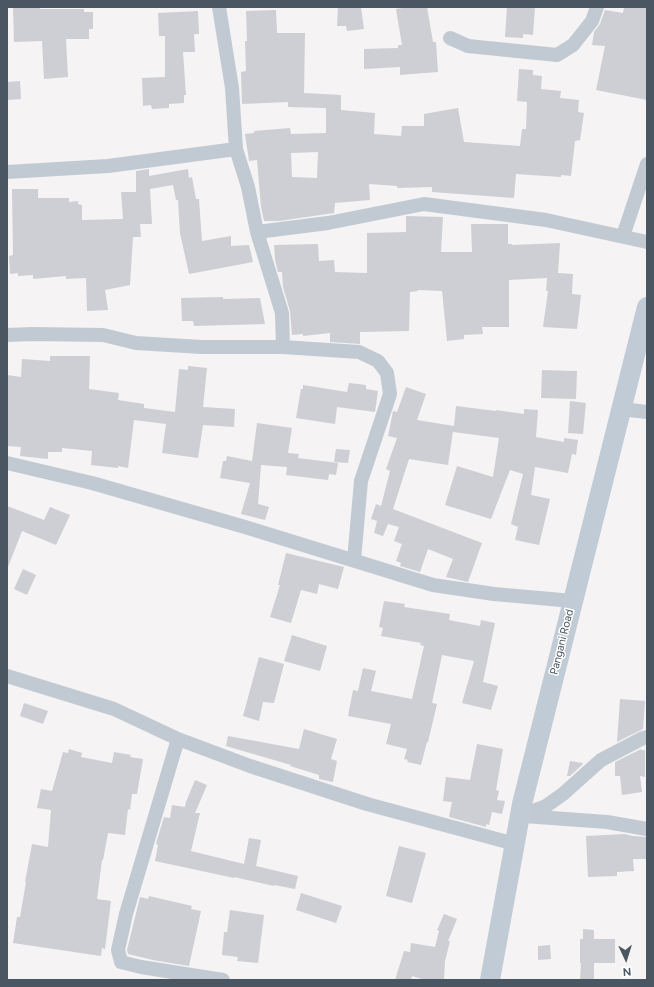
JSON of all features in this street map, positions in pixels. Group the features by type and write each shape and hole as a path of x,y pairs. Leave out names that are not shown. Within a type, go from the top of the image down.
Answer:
{"main road":[{"name":"Pangani Road","path":"490,980 520,816 572,601 647,307"}],"street":[{"path":"220,7 232,88 236,149 248,187 257,232 282,312 283,347"},
{"path":"450,38 468,46 557,55 573,45 592,21 597,7"},
{"path":"7,172 108,166 236,149"},
{"path":"623,236 647,164"},
{"path":"257,232 328,223 424,204 546,220 647,242"},
{"path":"7,335 103,335 136,343 202,347 283,347 359,352 378,362 387,373 390,394 361,481 354,560"},
{"path":"621,409 647,412"},
{"path":"7,463 99,486 245,527 433,585 494,594 572,601"},
{"path":"7,676 114,709 178,740 250,766 367,804 514,844"},
{"path":"520,816 546,806 564,794 601,760 643,738 647,738"},
{"path":"178,740 126,914 118,950 121,962 141,967 223,980"},
{"path":"520,816 607,822 647,829"}],"building":[{"path":"13,7 40,7 40,9 84,9 84,12 93,12 93,29 89,29 89,39 66,39 68,77 44,79 42,41 14,42"},
{"path":"338,7 361,7 364,29 347,31 346,26 337,26"},
{"path":"427,7 433,42 436,42 438,72 400,75 400,67 364,69 364,49 398,48 398,45 402,45 396,9"},
{"path":"507,7 535,7 533,35 523,34 523,38 505,37"},
{"path":"624,7 647,7 647,100 596,90 605,46 592,45 594,32 600,24 605,10 623,13"},
{"path":"276,10 277,33 305,33 304,93 341,95 341,110 375,113 374,134 401,136 402,126 424,126 424,114 458,108 464,142 520,146 522,129 526,129 527,102 517,101 519,69 533,70 533,75 542,76 541,89 561,91 560,98 579,100 578,112 584,113 580,140 575,141 571,176 561,175 561,177 516,174 514,198 432,192 432,187 397,188 397,186 369,184 370,200 335,203 334,213 279,221 264,221 261,207 257,160 249,161 245,134 254,133 254,131 290,128 291,134 326,133 326,108 288,107 288,102 242,104 241,72 246,71 246,11","holes":["318,152 317,178 292,177 291,153"]},
{"path":"198,11 199,34 194,34 195,52 183,52 186,95 184,95 184,103 169,104 169,108 152,109 151,105 143,106 142,78 165,77 165,36 159,36 158,13"},
{"path":"20,81 21,99 7,100 7,82"},
{"path":"149,169 149,176 188,169 189,178 192,177 196,199 199,199 202,241 231,236 231,246 249,245 253,262 189,274 180,233 178,200 176,200 173,185 150,189 152,224 140,224 141,237 133,237 130,285 105,290 108,310 87,311 86,278 66,279 66,276 33,279 33,275 18,276 18,273 10,274 9,256 13,255 12,189 38,189 38,198 69,198 69,202 78,201 78,204 82,205 82,220 123,219 121,192 136,192 136,171"},
{"path":"406,216 443,217 441,252 472,252 471,224 508,224 508,244 512,245 560,243 558,273 573,274 572,294 581,295 577,329 543,327 548,291 546,291 547,278 509,280 509,327 482,327 483,334 464,335 464,339 447,341 442,291 418,290 410,292 409,331 360,332 360,344 330,342 330,333 303,336 303,334 292,335 290,311 283,287 282,272 278,272 275,260 274,245 318,244 319,261 334,260 335,272 367,273 367,233 406,232"},
{"path":"223,297 223,299 260,298 265,324 194,326 193,321 182,321 181,298"},
{"path":"50,356 90,356 89,389 119,393 118,400 144,404 144,408 175,412 179,369 188,370 188,366 207,368 203,407 235,409 234,427 203,425 198,458 162,453 166,424 134,420 128,468 91,465 92,451 62,448 62,452 48,452 48,459 20,456 21,447 7,446 7,375 21,377 22,359 50,361"},
{"path":"542,370 577,371 576,399 541,398"},
{"path":"349,383 366,385 366,389 378,391 375,412 337,407 335,424 296,418 303,385 347,392"},
{"path":"406,387 426,394 417,420 454,426 456,406 524,414 524,409 538,410 536,437 564,442 564,438 578,440 576,455 572,454 568,473 535,467 531,495 550,499 539,545 515,540 518,527 511,524 523,474 510,470 491,519 445,505 457,466 493,477 499,438 453,431 448,465 409,459 393,509 482,543 468,582 446,577 453,559 428,549 420,572 400,566 401,563 396,561 402,544 394,541 399,527 388,524 383,536 374,533 377,521 371,519 376,504 381,506 390,471 386,469 397,438 388,436 393,411 397,412"},
{"path":"570,401 586,403 583,434 568,433"},
{"path":"257,423 292,428 288,453 299,454 298,458 338,463 336,475 329,474 328,480 286,475 287,467 261,465 258,504 269,507 265,520 241,514 250,483 220,478 223,461 226,461 227,456 252,461"},
{"path":"336,449 350,450 348,463 334,462"},
{"path":"7,506 44,520 50,507 70,515 56,545 22,531 8,567"},
{"path":"286,553 344,567 338,589 319,584 317,594 301,590 291,623 270,617 280,585 278,585"},
{"path":"23,569 36,575 27,595 14,589"},
{"path":"384,601 405,604 404,607 450,614 449,620 480,626 481,620 495,623 483,682 498,686 491,710 462,703 474,661 442,655 432,703 437,704 421,765 407,762 408,760 404,759 407,749 386,744 391,724 348,716 353,690 358,691 363,668 376,671 371,691 412,699 424,646 420,645 421,643 381,636 383,628 379,627"},
{"path":"292,635 327,646 320,671 284,661"},
{"path":"259,657 284,664 274,703 263,702 259,721 243,716"},
{"path":"620,699 645,701 643,729 617,742"},
{"path":"24,703 48,711 43,724 20,716"},
{"path":"304,729 337,739 331,759 337,761 333,782 319,779 319,775 290,766 291,765 226,746 228,736 299,749"},
{"path":"477,744 503,749 496,790 499,791 497,800 505,801 502,814 492,812 489,825 486,824 486,827 449,817 452,802 443,801 446,777 470,780"},
{"path":"69,749 82,753 81,757 112,763 114,752 143,759 137,794 132,794 130,810 128,809 125,835 108,833 102,860 97,899 111,901 105,949 102,948 101,956 13,943 17,917 20,917 32,844 48,847 51,810 37,808 41,789 52,791 63,752 68,753"},
{"path":"641,749 645,750 645,777 640,776 642,792 622,795 620,776 615,776 615,762"},
{"path":"570,761 583,763 570,776 567,776"},
{"path":"195,780 207,785 195,813 200,813 191,851 244,864 249,838 261,840 256,866 298,876 295,889 155,861 158,845 156,844 164,817 170,818 172,805 185,807"},
{"path":"625,834 647,837 647,859 633,859 634,871 617,872 617,876 588,877 586,836"},
{"path":"399,846 426,853 412,903 386,896"},
{"path":"301,893 342,906 336,923 296,910"},
{"path":"149,896 192,906 191,909 201,911 189,966 128,954 127,950 140,897 148,899"},
{"path":"230,910 264,915 258,963 237,961 238,957 222,955 224,932 227,932"},
{"path":"444,914 457,919 448,941 450,941 445,961 444,980 425,980 412,976 411,980 395,980 404,951 410,952 411,943 435,947 439,931 437,930"},
{"path":"583,929 594,930 594,939 615,939 615,963 594,963 594,980 580,980 580,939 583,939"},
{"path":"550,945 551,959 538,960 538,946"}]}
